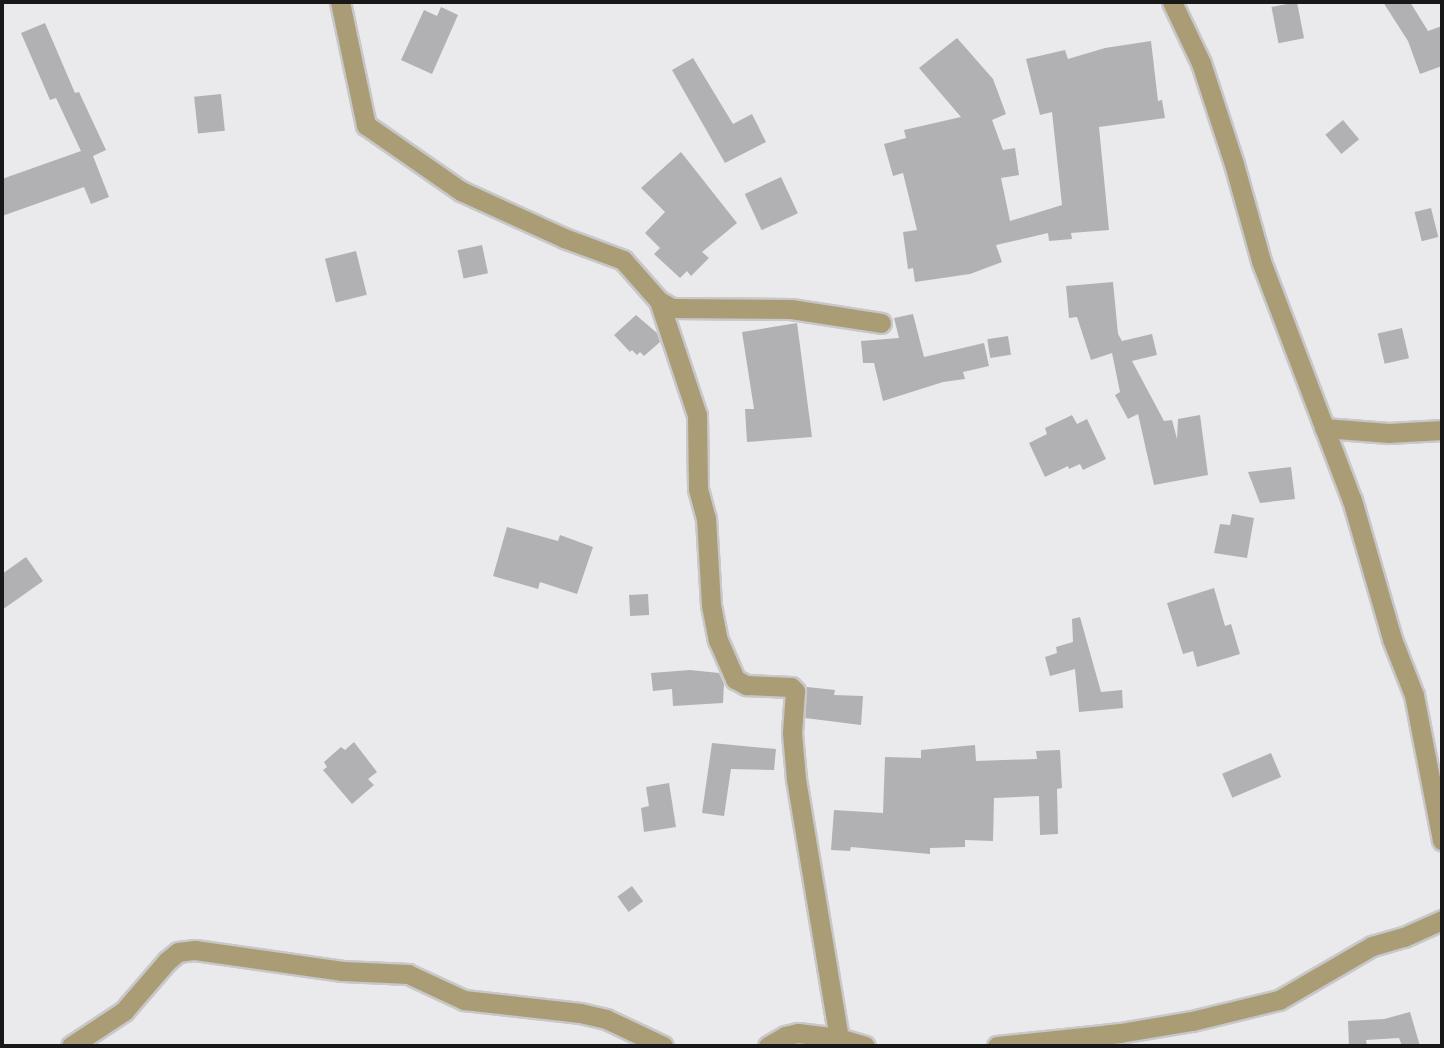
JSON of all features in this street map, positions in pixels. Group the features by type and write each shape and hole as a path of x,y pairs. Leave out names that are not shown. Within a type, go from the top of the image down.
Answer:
{"street":[{"path":"340,2 362,115 373,132 461,191 564,238 623,260 659,301 672,308 791,309 881,323"},
{"path":"1172,2 1201,63 1234,164 1261,261 1352,500 1392,639 1414,695 1442,841"},
{"path":"659,301 697,415 698,489 706,519 711,605 718,640 736,679 746,685 791,687 795,691 792,733 803,835 815,878 839,1038"},
{"path":"1324,428 1389,433 1442,430"},
{"path":"997,1046 1120,1033 1192,1021 1279,1000 1372,946 1404,937 1442,920"},
{"path":"71,1046 124,1012 167,961 178,952 195,950 343,971 408,974 464,1000 580,1013 606,1019 663,1046"},
{"path":"768,1046 785,1036 798,1033 839,1038 865,1046"}],"building":[{"path":"1297,2 1304,38 1279,43 1271,7"},
{"path":"1383,2 1410,2 1428,31 1442,26 1442,66 1420,74 1408,41"},
{"path":"441,7 458,15 432,74 401,60 424,10 437,16"},
{"path":"45,23 75,93 79,92 106,150 93,156 109,197 91,204 84,187 2,216 2,179 81,151 56,98 50,100 21,33"},
{"path":"957,38 993,79 1006,114 992,120 1003,150 1015,148 1019,175 1001,178 1010,221 1062,205 1052,112 1040,115 1026,59 1065,50 1068,59 1105,48 1151,41 1158,101 1162,100 1165,118 1099,127 1109,230 1071,233 1072,239 1049,241 1048,233 996,245 1002,262 970,274 915,282 913,268 908,269 903,232 917,230 903,173 893,176 884,144 906,138 904,130 961,117 919,68"},
{"path":"693,58 733,124 752,114 766,142 725,163 672,70"},
{"path":"221,94 225,131 198,134 194,97"},
{"path":"1343,120 1359,139 1341,154 1325,135"},
{"path":"681,152 737,223 702,252 709,258 691,276 687,271 680,278 654,254 660,248 645,233 665,212 641,188"},
{"path":"781,177 798,213 762,230 745,194"},
{"path":"1431,208 1438,237 1422,241 1415,212"},
{"path":"482,245 488,273 464,279 458,250"},
{"path":"356,251 367,295 336,302 325,259"},
{"path":"1113,282 1118,334 1122,341 1152,334 1157,355 1132,361 1164,421 1172,420 1177,439 1178,419 1200,415 1208,475 1154,485 1138,414 1128,419 1115,395 1120,392 1112,353 1091,360 1077,317 1069,318 1066,286"},
{"path":"913,314 924,357 984,343 989,366 963,372 965,379 943,382 883,401 874,363 863,363 861,341 899,338 894,318"},
{"path":"636,315 657,333 660,342 644,356 640,352 637,355 632,350 630,352 614,335"},
{"path":"797,323 812,437 747,442 745,409 754,409 742,332"},
{"path":"1402,328 1409,358 1385,364 1378,334"},
{"path":"1008,336 1011,355 990,358 987,339"},
{"path":"1072,415 1077,424 1087,419 1106,459 1083,470 1080,464 1069,469 1068,466 1045,477 1029,443 1047,434 1045,428"},
{"path":"1291,467 1295,499 1260,503 1248,472"},
{"path":"1232,514 1254,518 1247,558 1214,553 1220,524 1230,525"},
{"path":"507,527 558,541 560,535 593,547 577,594 540,582 538,589 493,576"},
{"path":"26,557 43,581 2,610 2,574"},
{"path":"1214,588 1225,626 1231,624 1240,654 1197,667 1193,651 1183,654 1167,603"},
{"path":"648,594 649,615 630,616 629,595"},
{"path":"1080,617 1101,692 1122,690 1123,708 1079,712 1075,669 1050,676 1045,657 1057,653 1056,647 1073,642 1072,619"},
{"path":"690,670 719,673 724,684 723,703 673,706 672,689 653,691 651,673"},
{"path":"807,687 835,690 834,695 863,696 861,725 805,718"},
{"path":"354,742 377,772 368,779 374,785 352,804 323,770 327,767 324,762 341,747 345,750"},
{"path":"712,743 776,749 774,770 731,769 724,816 702,813"},
{"path":"975,745 976,761 1037,759 1036,751 1060,750 1062,788 1057,789 1058,834 1040,835 1039,796 994,798 993,841 965,840 965,847 930,848 930,854 851,847 850,851 831,850 834,810 883,813 885,757 921,758 921,750"},
{"path":"1271,753 1281,777 1232,798 1222,774"},
{"path":"669,783 676,827 644,832 641,808 649,806 646,787"},
{"path":"632,886 643,901 629,912 617,897"},
{"path":"1410,1012 1420,1046 1402,1046 1399,1038 1366,1040 1367,1046 1349,1046 1348,1021 1384,1019"}]}
